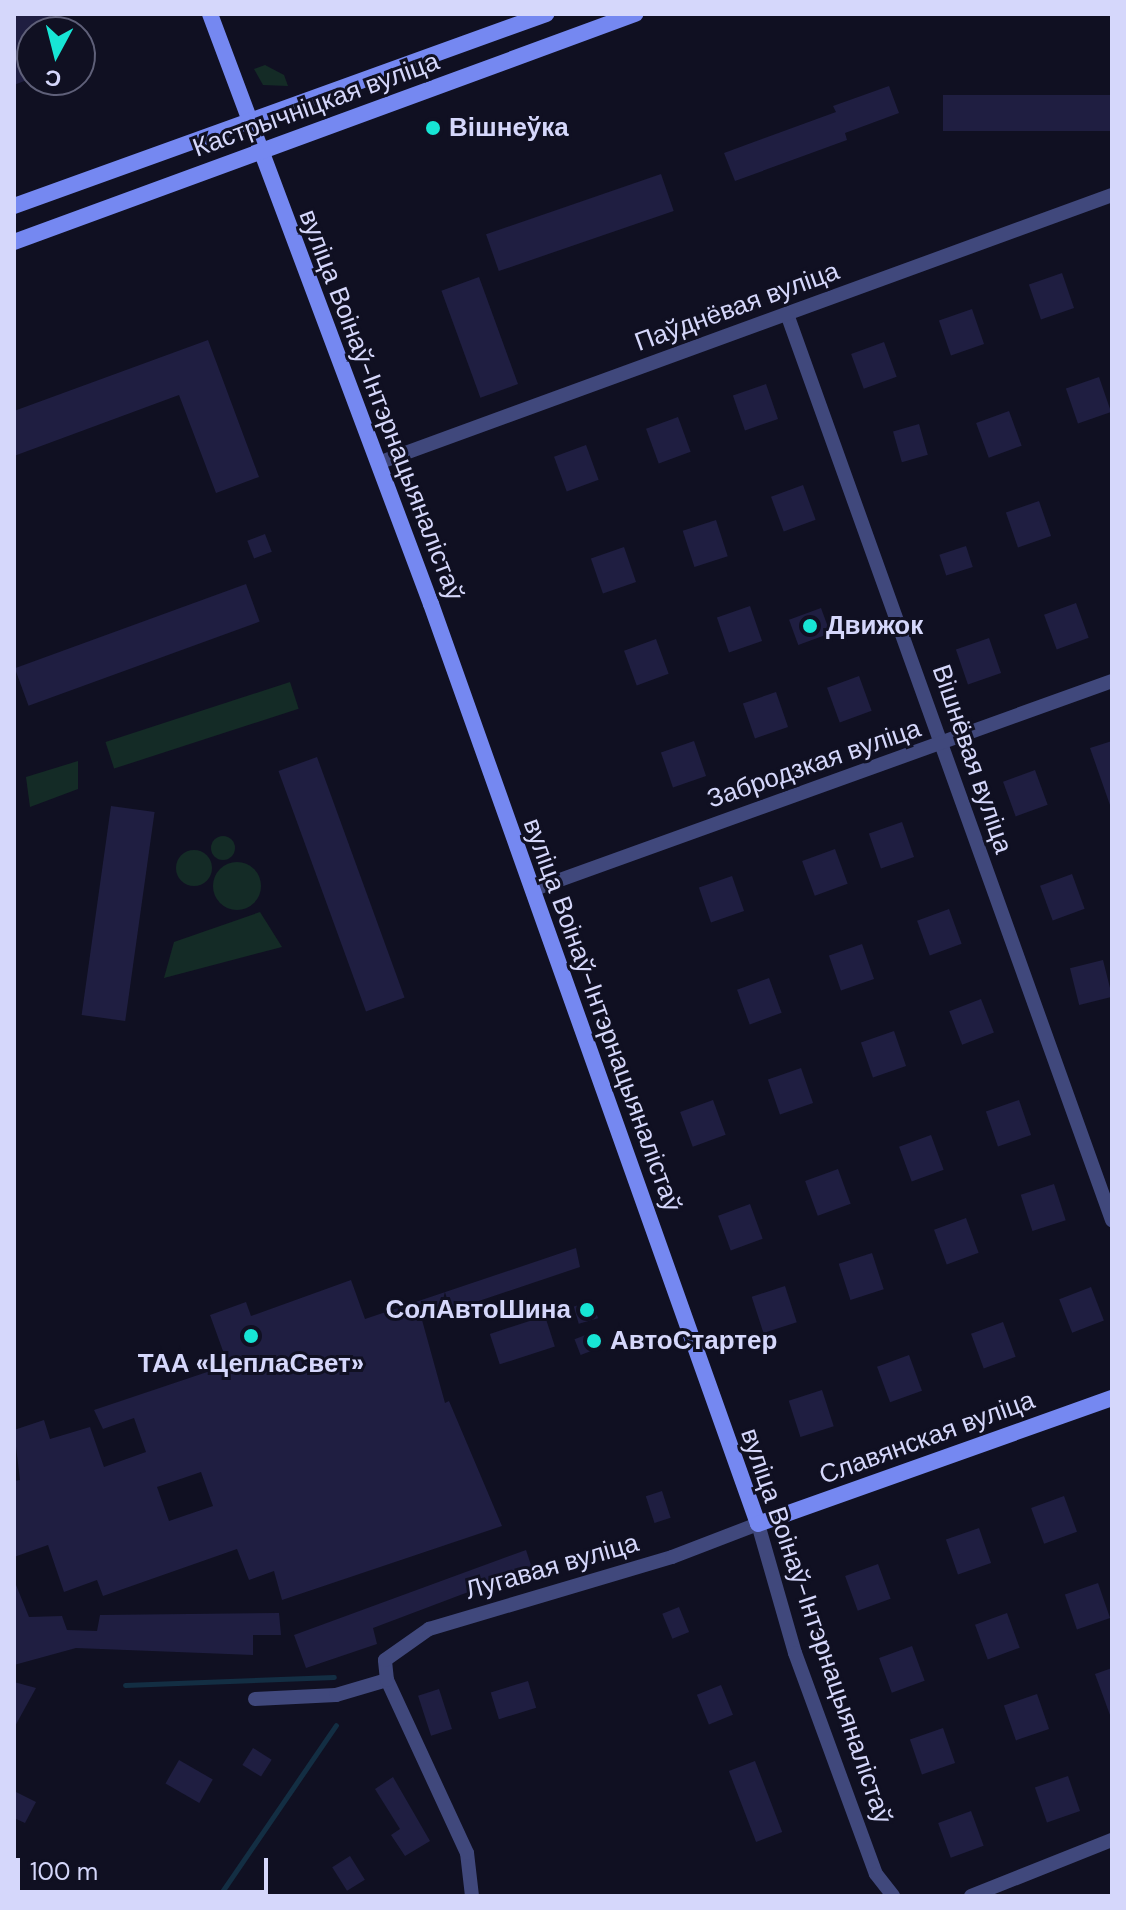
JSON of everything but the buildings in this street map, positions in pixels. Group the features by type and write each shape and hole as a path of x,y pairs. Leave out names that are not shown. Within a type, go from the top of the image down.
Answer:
{"street":[{"name":"вуліца Воінаў-Інтэрнацыяналістаў","path":"210,14 378,463 532,890 758,1524 806,1682 876,1874 893,1896"},
{"name":"Кастрычніцкая вуліца","path":"14,206 248,118 546,14"},
{"name":"Кастрычніцкая вуліца","path":"14,242 635,14"},
{"name":"Паўднёвая вуліца","path":"378,463 1112,195"},
{"name":"Вішнёвая вуліца","path":"787,314 1112,1220"},
{"name":"Забродзкая вуліца","path":"532,890 1112,681"},
{"name":"Славянская вуліца","path":"758,1524 1112,1398"},
{"name":"Лугавая вуліца","path":"387,1680 385,1660 429,1629 672,1557 758,1524"},
{"path":"255,1699 336,1695 387,1680 467,1853 473,1892"},
{"path":"971,1896 1112,1840"}],"green space":[{"path":"265,65 284,75 288,86 263,85 254,69"},
{"path":"290,682 299,709 114,769 105,742"},
{"path":"78,761 78,789 30,807 26,777"},
{"path":"223,836 231,840 235,848 231,856 223,860 215,856 211,848 215,840"},
{"path":"194,850 207,855 212,868 207,881 194,886 181,881 176,868 181,855"},
{"path":"237,862 254,869 261,886 254,903 237,910 220,903 213,886 220,869"},
{"path":"260,912 282,947 164,978 174,942"}],"waterway":[{"path":"125,1685 334,1677"},
{"path":"219,1896 336,1725"}],"place":[{"name":"Вішнеўка","path":"433,128"},
{"name":"Движок","path":"810,626"},
{"name":"СолАвтоШина","path":"587,1310"},
{"name":"ТАА «ЦеплаСвет»","path":"251,1336"},
{"name":"АвтоСтартер","path":"594,1341"}]}
